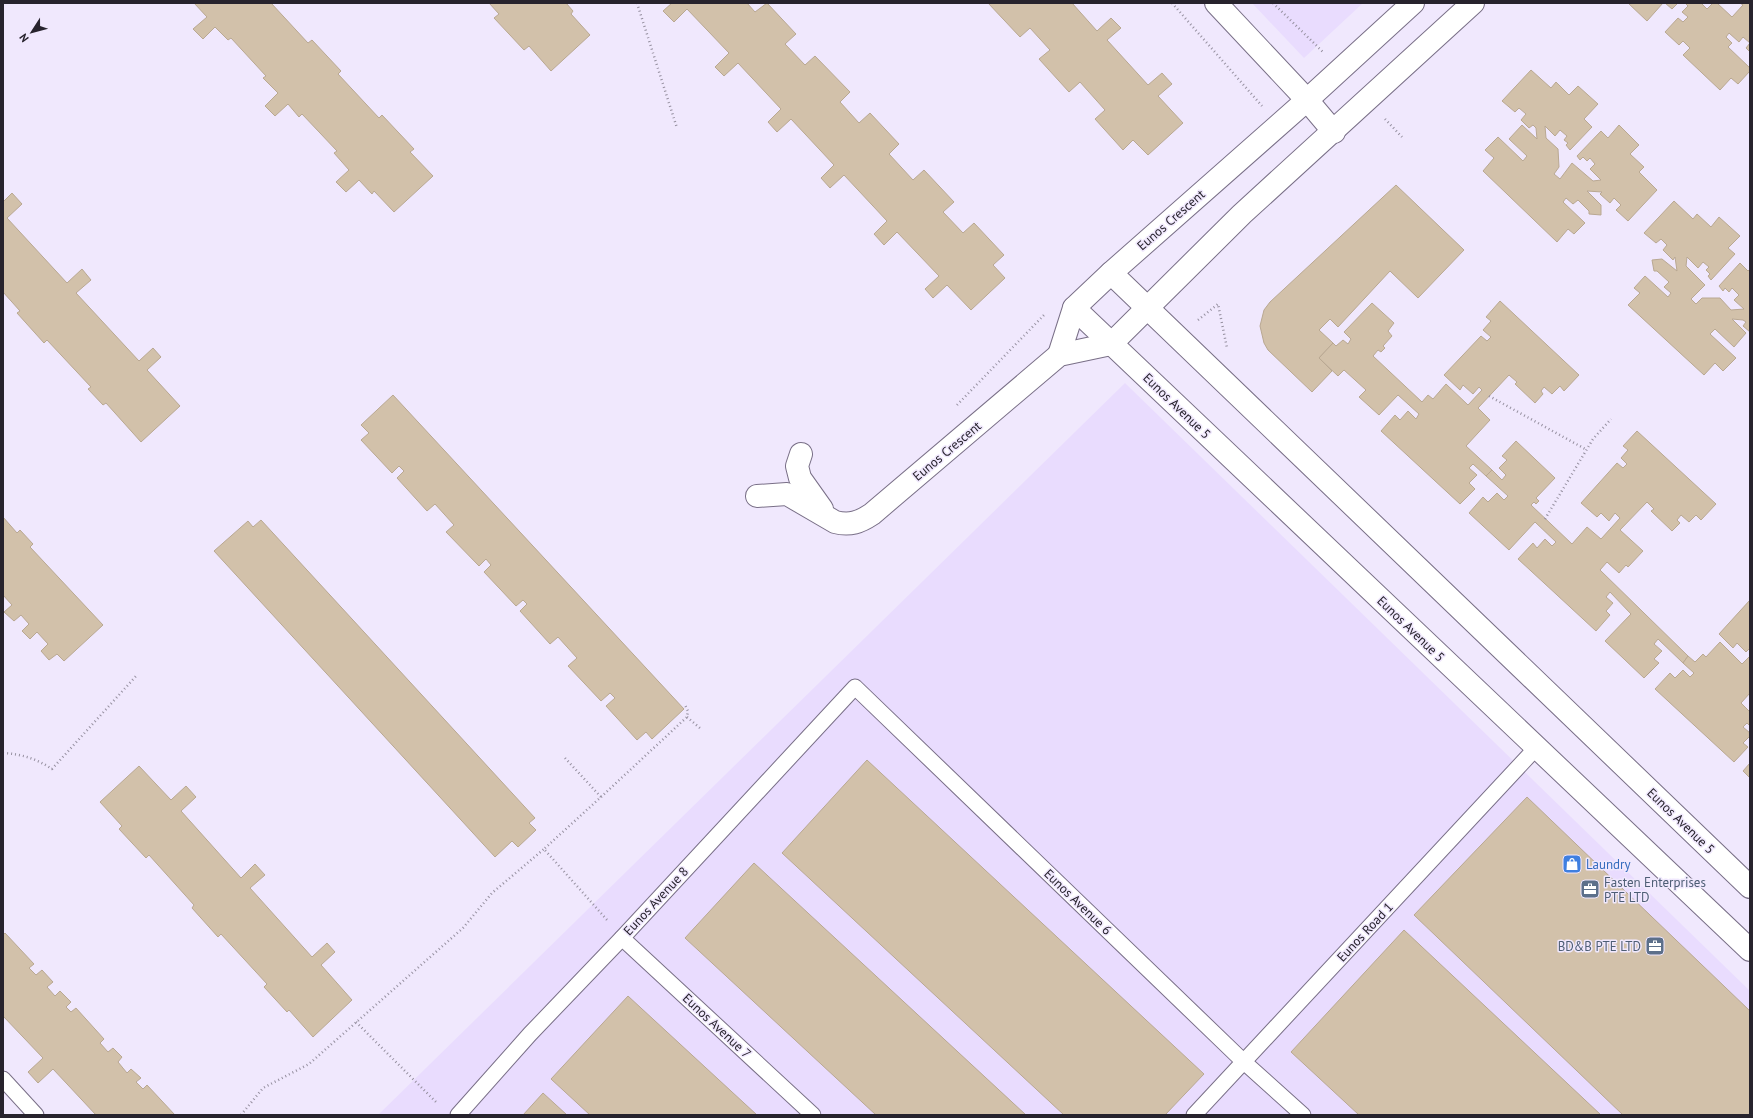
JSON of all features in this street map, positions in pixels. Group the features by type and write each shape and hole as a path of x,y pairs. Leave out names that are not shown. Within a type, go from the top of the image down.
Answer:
{"street":[{"path":"1216,3 1307,100 1334,132"},
{"name":"Eunos Crescent","path":"1059,355 1074,308 1111,273 1307,100 1413,3"},
{"path":"1112,344 1242,214 1334,132 1473,3"},
{"name":"Eunos Avenue 5","path":"1111,273 1750,887"},
{"name":"Eunos Avenue 5","path":"1074,308 1750,950"},
{"name":"Eunos Crescent","path":"757,496 787,494 828,517 844,524 862,521 1059,355 1112,344"},
{"path":"801,454 797,466 800,478 828,517"}],"lane":[{"name":"Eunos Avenue 8","path":"458,1115 530,1034 622,938 855,687"},
{"name":"Eunos Avenue 6","path":"855,687 1244,1062 1303,1115"},
{"name":"Eunos Road 1","path":"1194,1115 1536,748"},
{"name":"Eunos Avenue 7","path":"622,938 813,1115"},
{"path":"3,1078 36,1115"}],"path":[{"path":"637,3 677,128"},
{"path":"1172,3 1263,107"},
{"path":"1273,3 1324,52"},
{"path":"955,407 1048,310"},
{"path":"1489,396 1587,450"},
{"path":"1545,519 1593,439 1611,419"},
{"path":"3,753 16,754 38,760 52,770 137,675"},
{"path":"241,1115 263,1088 309,1064 463,928 492,893 544,849 687,717 688,711 685,705"},
{"path":"687,717 701,729"},
{"path":"565,758 601,797"},
{"path":"544,849 622,938"},
{"path":"356,1022 439,1104"}],"shaded area":[{"path":"1252,3 1363,3 1304,58"},
{"path":"1125,383 1750,991 1750,1115 378,1115"}],"building":[{"path":"194,3 271,3 308,43 312,40 341,71 338,74 379,118 382,115 414,149 410,152 433,176 394,212 374,191 372,194 359,180 346,192 336,182 349,170 334,153 337,151 302,114 299,117 288,104 275,116 265,106 278,93 263,78 266,76 231,38 228,40 215,27 203,39 193,29 207,17"},
{"path":"489,3 566,3 573,11 571,14 590,35 551,71 529,46 524,50 494,18 499,14"},
{"path":"672,3 747,3 755,12 767,3 796,34 785,44 805,65 815,56 850,92 840,102 859,123 870,113 899,144 889,154 913,180 924,170 954,202 943,212 963,233 974,223 1004,255 993,265 1005,278 971,310 947,285 933,298 925,289 939,276 897,232 884,245 874,234 887,221 844,175 830,188 821,178 834,165 791,119 777,132 768,122 781,109 738,63 724,76 715,67 729,53 687,9 674,22 663,11"},
{"path":"988,3 1072,3 1097,31 1111,18 1121,28 1107,40 1148,85 1162,73 1172,84 1158,96 1183,123 1148,155 1133,140 1123,150 1095,119 1105,110 1080,82 1069,92 1039,59 1050,50 1030,28 1020,37"},
{"path":"1628,3 1663,3 1647,21"},
{"path":"1665,3 1678,3 1672,9"},
{"path":"1685,3 1701,3 1707,9 1713,3 1717,3 1732,17 1743,5 1740,3 1750,3 1750,43 1743,37 1739,42 1729,33 1726,37 1732,43 1728,47 1750,68 1750,71 1738,84 1731,78 1720,90 1683,55 1690,48 1683,41 1679,45 1665,32 1678,18 1683,22 1688,17 1682,12 1688,6"},
{"path":"1750,43 1750,52 1746,48"},
{"path":"1531,70 1551,88 1556,82 1569,95 1578,86 1598,104 1584,119 1592,127 1570,150 1566,145 1568,143 1564,140 1567,136 1560,130 1555,136 1545,126 1546,138 1558,149 1559,167 1554,174 1560,179 1572,163 1593,181 1601,180 1590,169 1595,164 1590,158 1587,161 1583,157 1580,160 1577,156 1601,131 1608,138 1619,125 1639,145 1630,154 1644,167 1639,172 1657,190 1628,221 1616,210 1621,205 1614,198 1610,203 1600,194 1602,192 1587,191 1601,205 1601,215 1589,214 1589,211 1578,200 1573,204 1566,198 1563,202 1585,223 1574,234 1568,229 1557,242 1483,171 1494,158 1485,150 1498,137 1523,161 1527,156 1509,139 1522,125 1537,139 1536,128 1533,125 1529,128 1521,120 1526,114 1519,108 1515,112 1502,101"},
{"path":"1396,185 1464,250 1418,298 1390,271 1338,327 1330,319 1319,330 1333,343 1319,358 1332,371 1312,392 1268,350 1264,343 1260,326 1264,310 1270,302"},
{"path":"12,193 22,204 7,218 67,283 82,269 91,280 76,293 139,361 153,348 161,357 147,370 180,406 141,442 106,403 103,405 88,389 91,387 47,340 44,343 17,313 20,311 3,292 3,202"},
{"path":"1674,201 1693,219 1697,214 1711,227 1719,217 1740,236 1728,248 1735,254 1711,280 1708,276 1710,274 1706,270 1709,267 1703,262 1698,268 1687,257 1686,266 1705,285 1691,299 1696,304 1702,298 1720,298 1731,310 1744,309 1734,300 1739,295 1732,288 1729,292 1725,288 1723,291 1719,286 1740,263 1748,271 1750,269 1750,332 1743,326 1746,322 1743,320 1732,319 1746,333 1734,347 1715,329 1710,334 1736,358 1723,371 1715,363 1704,375 1628,305 1640,293 1634,288 1645,276 1668,297 1671,293 1664,287 1669,282 1657,271 1654,271 1652,260 1662,259 1677,271 1675,257 1673,260 1663,250 1667,245 1661,239 1656,243 1644,233"},
{"path":"1500,301 1579,375 1564,391 1560,386 1552,394 1544,387 1541,391 1543,394 1535,403 1515,384 1517,382 1509,375 1478,408 1490,420 1466,446 1492,470 1486,476 1473,464 1469,468 1477,475 1469,483 1475,489 1460,504 1381,431 1395,415 1400,420 1408,411 1416,419 1419,414 1398,395 1379,415 1359,397 1366,390 1344,370 1338,376 1319,358 1333,343 1336,346 1343,340 1348,344 1351,339 1344,332 1372,303 1394,323 1388,331 1392,336 1383,346 1385,348 1381,352 1378,350 1373,356 1422,402 1428,395 1433,399 1446,384 1468,405 1482,390 1479,387 1473,394 1463,385 1460,390 1444,375 1481,336 1487,341 1491,337 1483,330 1491,321 1486,317"},
{"path":"393,395 684,709 652,739 646,732 637,740 606,706 615,698 610,693 601,701 568,666 577,658 558,637 550,644 520,611 527,604 523,600 516,606 484,572 491,565 486,559 479,566 446,532 454,525 435,504 427,511 397,478 404,471 399,466 392,473 361,440 369,433 361,425"},
{"path":"1637,431 1716,504 1701,520 1696,515 1689,522 1681,515 1677,520 1680,523 1672,531 1651,511 1654,509 1647,502 1620,530 1643,551 1628,567 1626,565 1619,573 1607,562 1600,570 1688,656 1683,663 1658,639 1654,644 1662,651 1654,659 1659,663 1644,678 1605,641 1631,614 1610,592 1606,597 1613,603 1606,611 1610,615 1596,631 1518,559 1533,543 1537,548 1545,539 1552,546 1556,542 1535,522 1509,550 1469,513 1483,497 1488,502 1497,493 1504,500 1508,496 1486,476 1492,470 1502,480 1506,475 1499,468 1507,460 1502,456 1516,441 1555,478 1536,498 1539,501 1536,504 1534,502 1531,505 1572,544 1587,527 1601,539 1620,518 1615,513 1609,521 1601,513 1597,517 1581,503 1617,463 1623,468 1627,464 1621,458 1628,450 1623,446"},
{"path":"3,517 17,533 20,530 33,544 30,547 103,625 64,661 57,654 49,660 41,651 48,644 37,632 30,639 22,631 29,624 21,615 14,621 4,612 12,605 3,595"},
{"path":"261,520 535,818 529,823 536,830 518,847 512,841 495,857 214,551 248,521 253,527"},
{"path":"1750,600 1750,648 1746,652 1737,643 1733,648 1719,634"},
{"path":"1720,642 1742,664 1750,656 1750,693 1741,703 1750,712 1750,726 1747,723 1743,727 1750,733 1750,736 1743,743 1748,747 1734,762 1655,689 1670,673 1675,678 1683,670 1690,677 1694,673 1683,663 1688,656 1695,662 1703,654 1706,657"},
{"path":"867,760 1204,1074 1165,1115 1064,1115 782,853"},
{"path":"1750,763 1750,778 1743,771"},
{"path":"139,766 171,800 186,786 196,797 181,811 241,878 255,864 265,875 250,888 312,957 327,943 335,952 321,965 352,1000 313,1037 289,1010 287,1012 264,987 267,984 221,934 218,937 192,908 194,905 149,855 146,858 119,829 122,826 100,802"},
{"path":"1527,797 1750,1011 1750,1115 1623,1115 1414,915"},
{"path":"754,863 1026,1115 876,1115 685,938"},
{"path":"1404,930 1601,1115 1359,1115 1291,1052"},
{"path":"5,933 34,964 29,968 36,975 42,970 53,982 47,987 55,996 60,991 71,1002 66,1007 71,1012 76,1008 104,1039 100,1043 108,1052 113,1048 122,1057 118,1062 127,1073 131,1069 141,1078 136,1082 143,1089 147,1085 175,1115 96,1115 53,1069 38,1083 28,1072 43,1058 3,1016 3,935"},
{"path":"628,996 757,1115 590,1115 551,1079"},
{"path":"543,1093 567,1115 523,1115"}],"place":[{"name":"Laundry","path":"1572,864"},
{"name":"Fasten Enterprises PTE LTD","path":"1590,889"},
{"name":"BD&B PTE LTD","path":"1655,946"}]}
